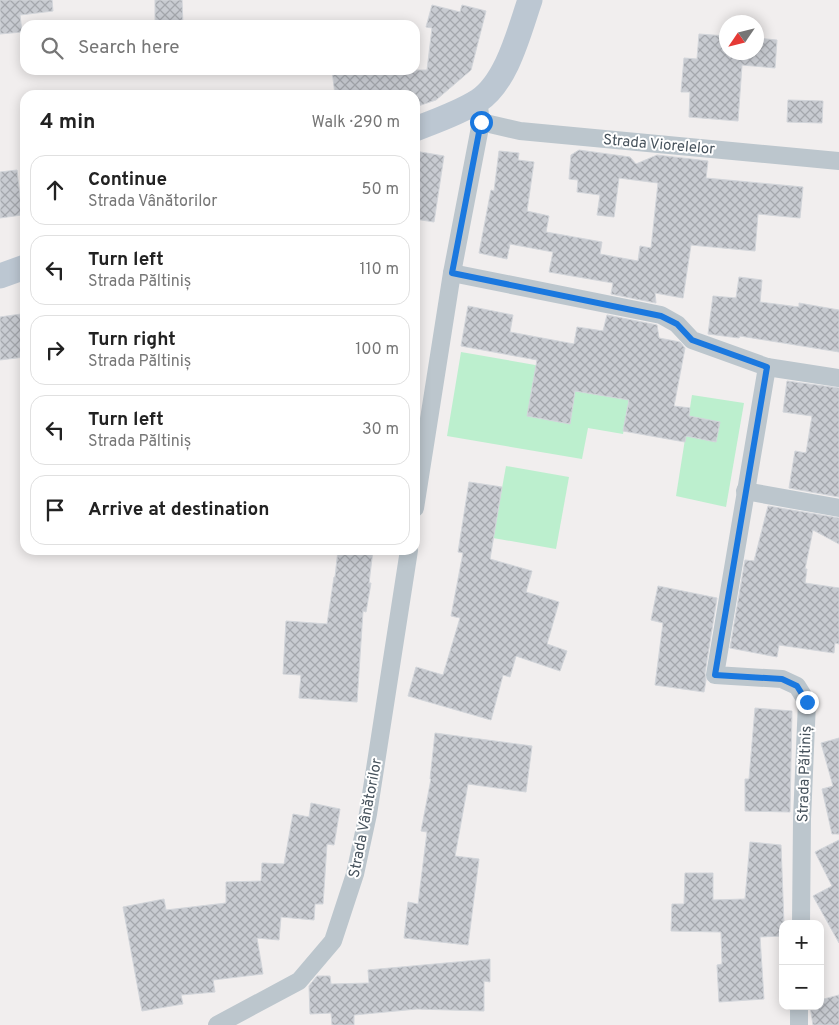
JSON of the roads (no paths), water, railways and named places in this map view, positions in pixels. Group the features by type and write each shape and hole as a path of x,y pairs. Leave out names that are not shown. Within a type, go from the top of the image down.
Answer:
{"main road":[{"path":"420,128 440,120 480,111 504,70 530,0"},
{"path":"0,276 20,269"}],"street":[{"name":"Strada Viorelelor","path":"480,111 520,131 839,161"},
{"path":"420,476 480,111"},
{"path":"452,273 661,316 677,324 692,340 767,367 839,378"},
{"name":"Strada Păltiniș","path":"767,367 715,675 782,679 797,686 807,702 802,819 801,920"},
{"path":"745,491 839,508"},
{"name":"Strada Vânătorilor","path":"217,1025 299,981 333,941 355,874 368,814 408,555"},
{"path":"799,1025 800,1010"}]}
